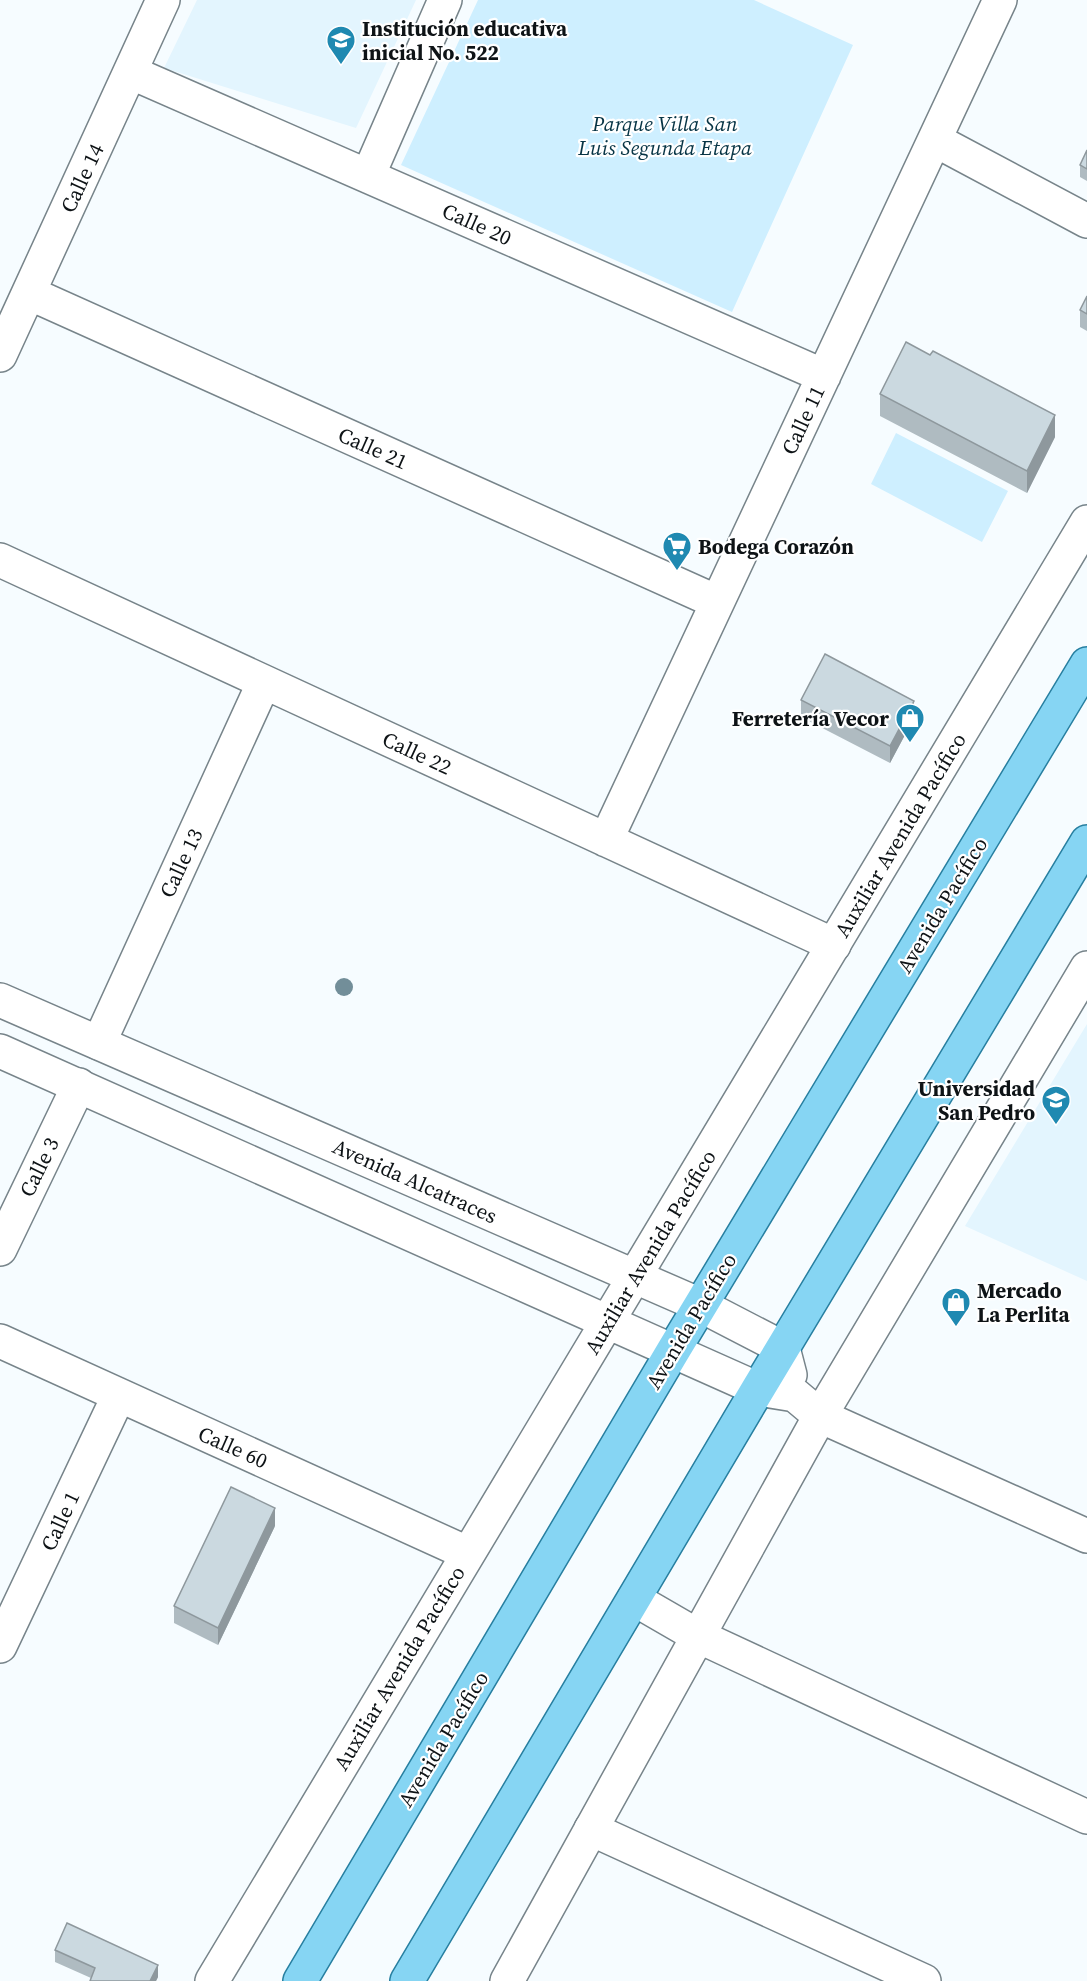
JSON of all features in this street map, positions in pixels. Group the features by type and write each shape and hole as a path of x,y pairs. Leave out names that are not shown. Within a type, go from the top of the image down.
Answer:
{"main road":[{"name":"Avenida Pacífico","path":"300,1981 700,1305 1087,664"},
{"path":"407,1981 758,1389 1087,842"}],"street":[{"name":"Calle 14","path":"0,355 163,0"},
{"path":"368,176 445,0"},
{"name":"Calle 11","path":"606,840 1000,0"},
{"name":"Calle 20","path":"130,72 824,376"},
{"path":"935,140 1087,221"},
{"name":"Calle 21","path":"29,293 717,602"},
{"name":"Auxiliar Avenida Pacífico","path":"212,1981 1087,522"},
{"name":"Calle 22","path":"0,560 834,945"},
{"name":"Calle 13","path":"99,1043 264,682"},
{"path":"507,1981 820,1416 1087,968"},
{"name":"Avenida Alcatraces","path":"0,1000 700,1305 783,1348"},
{"path":"0,1051 758,1389 795,1395 820,1416 1087,1536"},
{"name":"Calle 3","path":"0,1249 79,1085"},
{"name":"Calle 60","path":"0,1341 467,1553"},
{"path":"783,1348 795,1395"},
{"name":"Calle 1","path":"0,1646 9,1606 119,1395"},
{"path":"634,1599 698,1635 1087,1817"},
{"path":"591,1829 910,1978"}],"shaded area":[{"path":"197,0 416,0 356,128 164,68"},
{"name":"Universidad San Pedro","path":"1087,1024 1087,1281 965,1226"}],"green space":[{"name":"Parque Villa San Luis Segunda Etapa","path":"478,0 754,0 853,45 732,312 401,165"},
{"path":"896,433 1008,491 982,542 871,484"}],"building":[{"path":"1087,150 1087,169 1080,165"},
{"path":"1087,296 1087,314 1080,310"},
{"path":"906,342 930,355 933,351 1055,415 1027,471 880,394"},
{"path":"825,654 914,701 890,746 801,700"},
{"path":"231,1487 275,1508 218,1628 174,1606"},
{"path":"67,1923 158,1965 150,1981 90,1981 95,1968 55,1950"}],"place":[{"name":"Institución educativa inicial No. 522","path":"341,66"},
{"name":"Bodega Corazón","path":"677,572"},
{"name":"Ferretería Vecor","path":"910,744"},
{"name":"Universidad San Pedro","path":"1056,1126"},
{"name":"Mercado La Perlita","path":"956,1328"}]}
